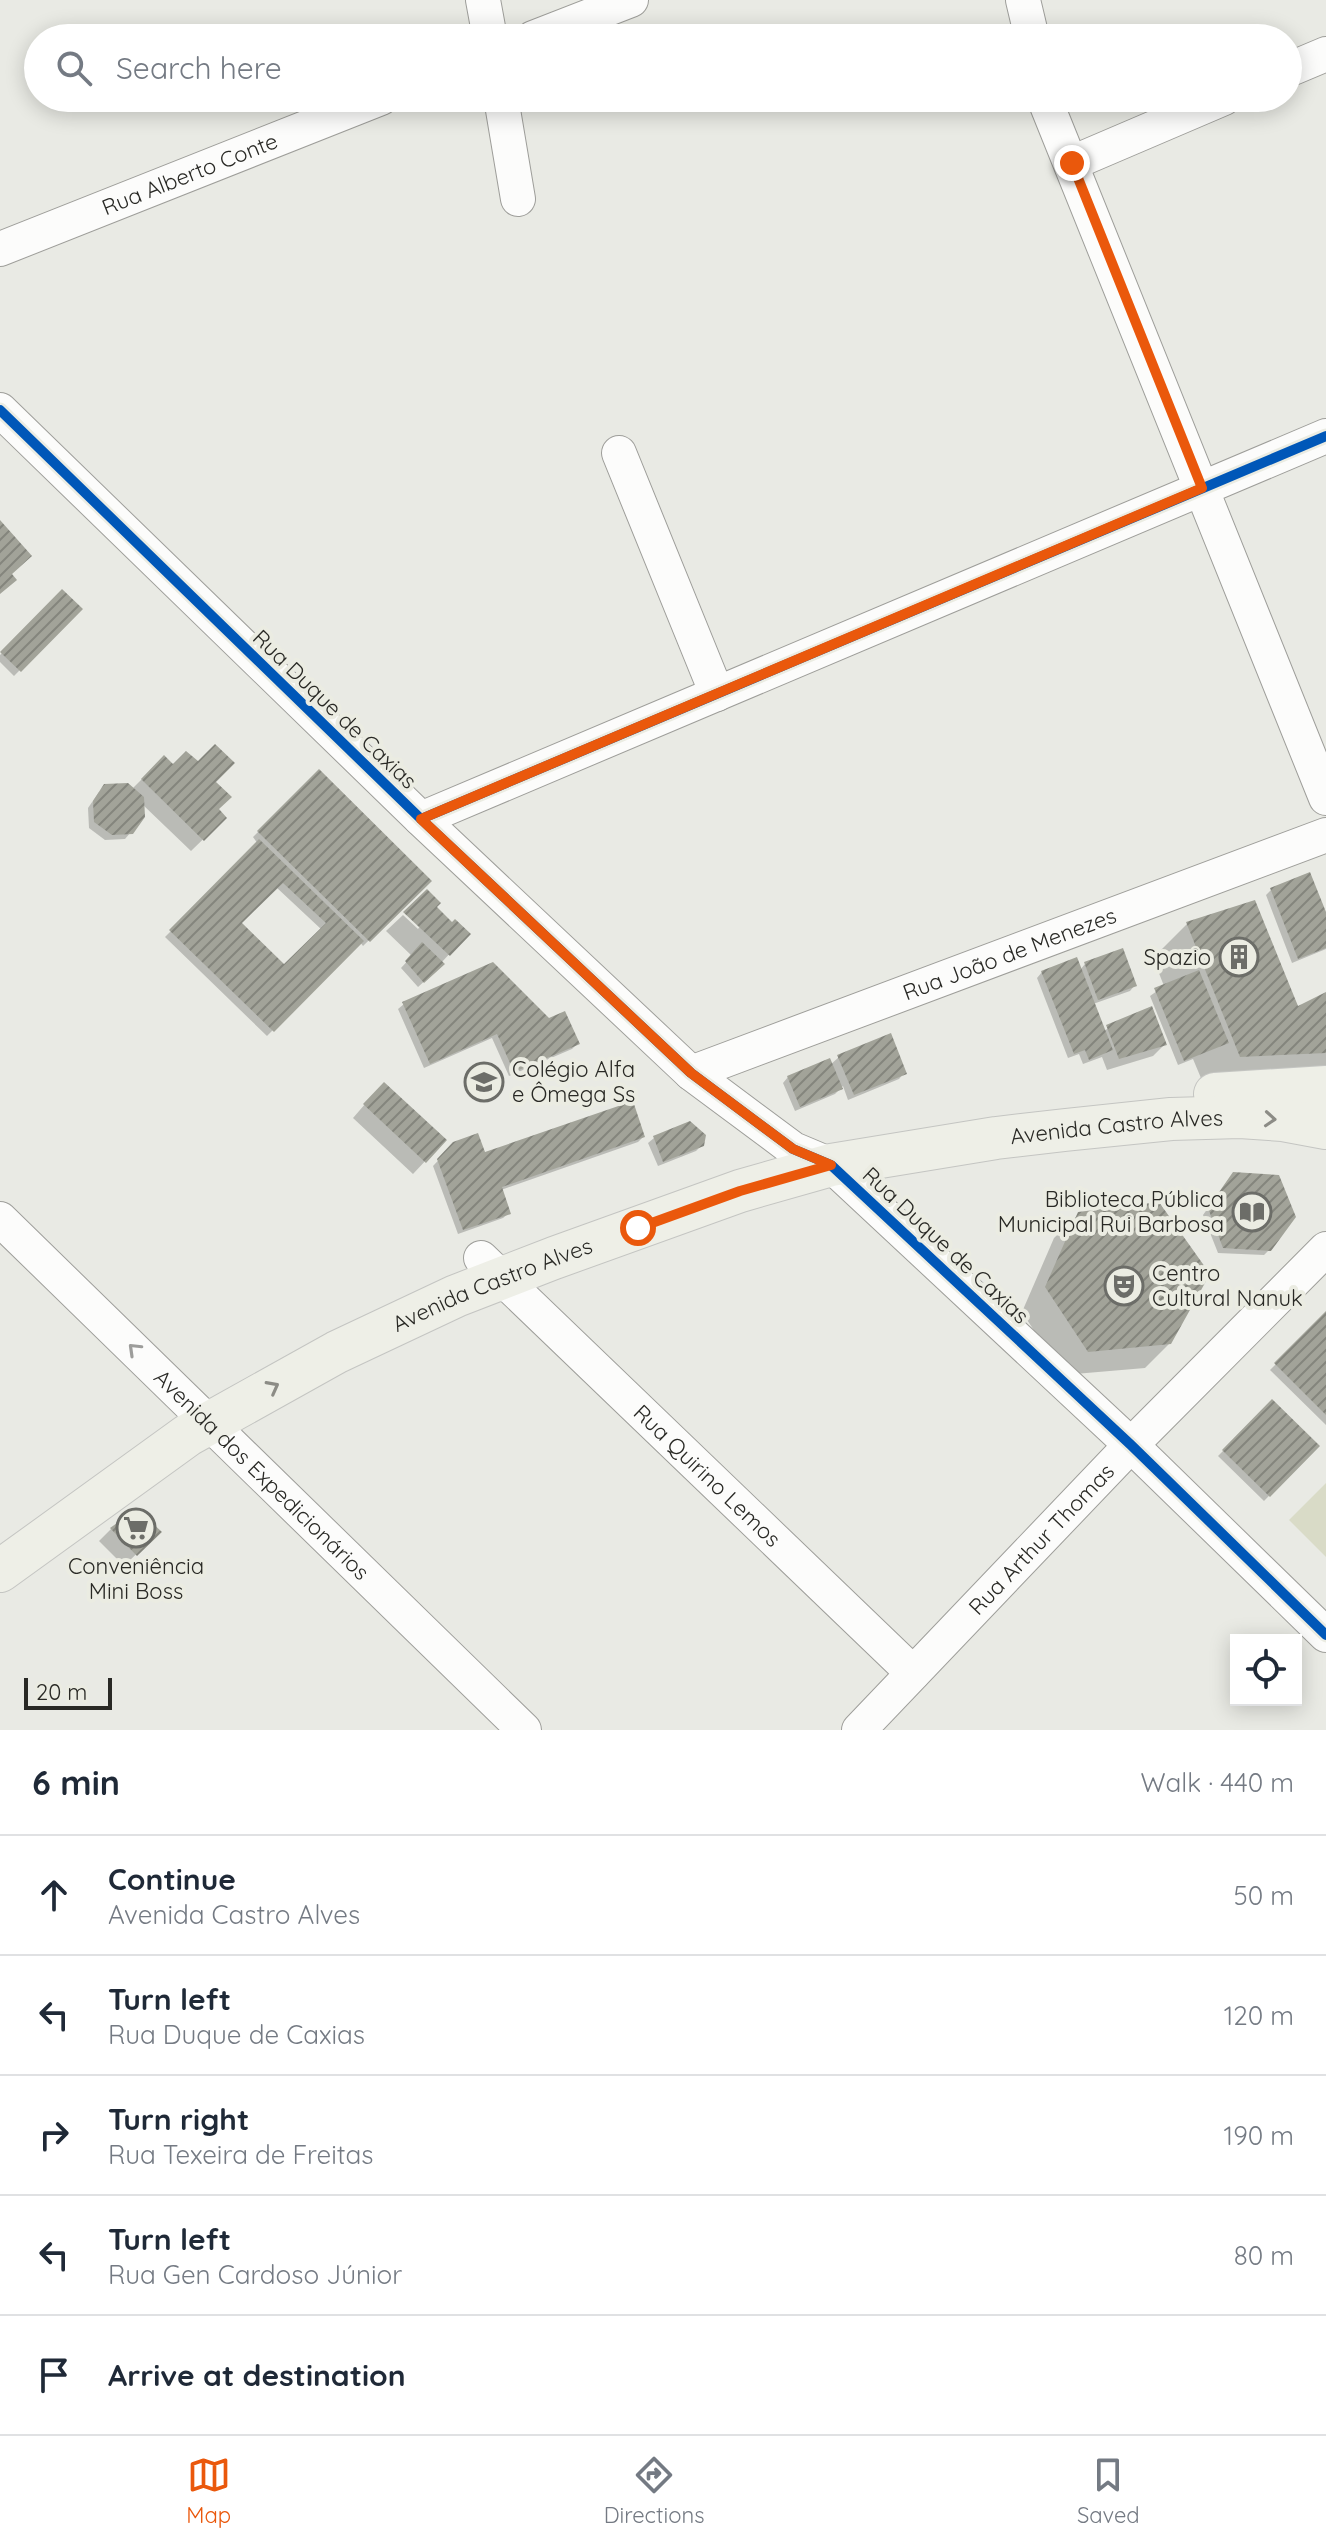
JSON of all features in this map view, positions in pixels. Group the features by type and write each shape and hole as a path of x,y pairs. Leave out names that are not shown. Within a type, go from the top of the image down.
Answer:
{"main road":[{"name":"Avenida Castro Alves","path":"0,1537 189,1420 337,1352 492,1268 740,1191 812,1157 996,1138 1140,1099 1326,1087"},
{"name":"Avenida Castro Alves","path":"1063,1118 1240,1117 1283,1120 1326,1128"},
{"name":"Avenida Castro Alves","path":"0,1571 189,1420"}],"street":[{"path":"483,0 487,24"},
{"path":"569,24 631,0"},
{"path":"1023,0 1029,24"},
{"path":"1302,64 1326,54"},
{"name":"Rua Alberto Conte","path":"0,249 346,112"},
{"path":"503,112 518,199"},
{"path":"1050,112 1326,798"},
{"path":"1072,163 1191,112"},
{"path":"0,398 0,410"},
{"name":"Rua Duque de Caxias","path":"0,410 421,819 691,1073 812,1157 1131,1445 1326,1635"},
{"path":"421,819 1326,436"},
{"path":"619,453 717,694"},
{"name":"Rua João de Menezes","path":"691,1073 1326,835"},
{"name":"Avenida dos Expedicionários","path":"0,1219 189,1420"},
{"name":"Rua Arthur Thomas","path":"859,1730 1131,1445 1326,1249"},
{"name":"Avenida dos Expedicionários","path":"0,1251 189,1420 402,1627 524,1730"},
{"name":"Rua Quirino Lemos","path":"492,1268 913,1673"},
{"name":"Avenida dos Expedicionários","path":"402,1627 492,1730"}],"green space":[{"path":"1326,1483 1326,1557 1289,1520"}],"building":[{"path":"0,520 32,556 12,574 17,580 0,594"},
{"path":"62,589 83,609 21,672 0,652"},
{"path":"215,744 235,763 216,782 232,797 219,809 227,818 204,841 141,779 164,755 173,764 186,751 198,761"},
{"path":"319,769 432,881 370,942 257,831"},
{"path":"128,783 144,797 145,817 133,834 112,835 94,822 93,801 104,784"},
{"path":"259,839 364,941 274,1032 169,930","holes":["283,883 326,923 284,964 242,923"]},
{"path":"1310,872 1326,912 1326,948 1298,959 1270,888"},
{"path":"427,889 441,903 437,907 452,922 455,919 471,934 450,956 403,912"},
{"name":"Spazio","path":"1255,900 1298,1006 1326,992 1326,1053 1240,1057 1186,922"},
{"path":"422,942 445,964 424,983 405,961"},
{"path":"1123,948 1137,986 1098,1000 1084,962"},
{"path":"1077,957 1113,1050 1089,1060 1085,1050 1074,1054 1041,971"},
{"path":"493,962 549,1018 565,1011 580,1044 514,1072 497,1034 430,1064 402,1002"},
{"path":"1199,970 1229,1043 1184,1061 1154,988"},
{"path":"1152,1006 1167,1045 1119,1059 1106,1025"},
{"path":"891,1033 907,1074 854,1095 837,1055"},
{"path":"830,1058 843,1089 800,1107 787,1076"},
{"path":"384,1082 447,1140 426,1163 363,1104"},
{"path":"633,1101 645,1137 502,1187 511,1214 463,1230 437,1159 453,1142 478,1133 485,1152"},
{"path":"690,1121 706,1135 704,1146 663,1162 653,1136"},
{"name":"Biblioteca Pública Municipal Rui Barbosa","path":"1233,1172 1279,1175 1296,1217 1271,1251 1223,1248 1208,1208"},
{"name":"Centro Cultural Nanuk","path":"1159,1202 1210,1274 1171,1344 1088,1352 1045,1287 1078,1212"},
{"path":"1326,1311 1326,1415 1274,1363"},
{"path":"1272,1399 1320,1446 1270,1497 1222,1450"},
{"path":"137,1509 162,1532 137,1556 110,1528"}],"cycle path":[{"path":"0,410 421,819 691,1073 793,1149 831,1165 1131,1445 1326,1635"},
{"path":"421,819 1326,436"}],"place":[{"name":"Spazio","path":"1239,957"},
{"name":"Colégio Alfa e Ômega Ss","path":"484,1082"},
{"name":"Biblioteca Pública Municipal Rui Barbosa","path":"1252,1212"},
{"name":"Centro Cultural Nanuk","path":"1124,1286"},
{"name":"Conveniência Mini Boss","path":"136,1528"}],"route":[{"path":"638,1228 740,1191 831,1165 793,1149 691,1073 421,819 1202,488 1072,163"}]}
